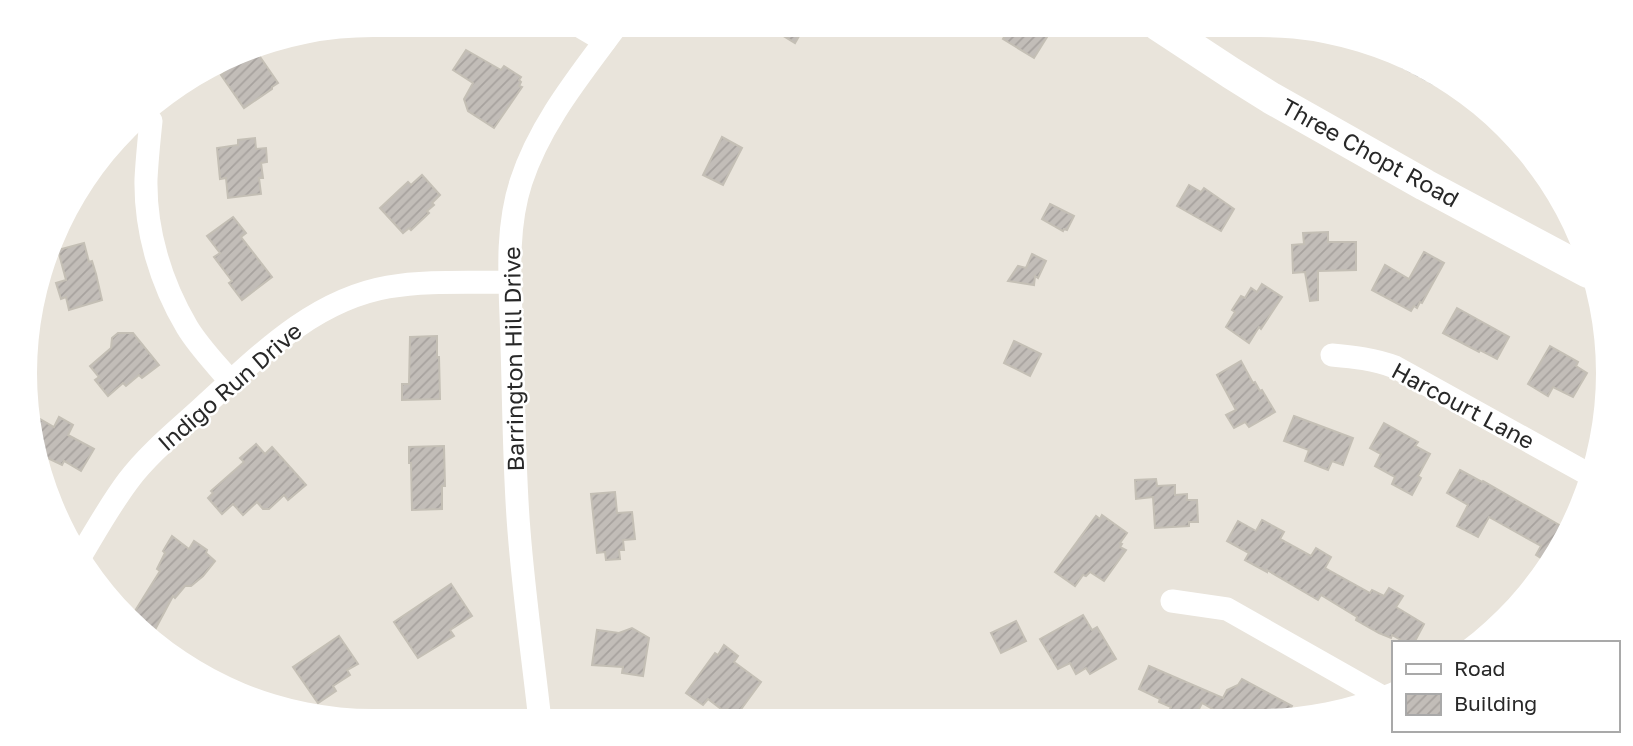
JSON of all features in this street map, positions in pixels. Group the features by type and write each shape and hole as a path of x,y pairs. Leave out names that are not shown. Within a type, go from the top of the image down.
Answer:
{"main road":[{"name":"Three Chopt Road","path":"1177,37 1271,98 1424,185 1579,267"}],"street":[{"name":"Barrington Hill Drive","path":"539,709 519,532 510,254 513,219 521,183 545,127 608,37"},
{"path":"151,121 146,179 147,205 155,253 169,294 188,329 230,382"},
{"name":"Indigo Run Drive","path":"82,542 159,446 299,324 338,303 388,287 511,282"},
{"name":"Harcourt Lane","path":"1332,355 1362,358 1395,367 1582,470"},
{"path":"1172,601 1227,609 1370,690"}],"building":[{"path":"785,37 798,37 795,43"},
{"path":"1004,37 1047,37 1034,58 1003,39"},
{"path":"466,50 501,70 504,66 521,77 519,86 522,87 494,128 468,111 464,99 473,83 453,70"},
{"path":"260,57 278,83 244,108 221,75"},
{"path":"722,137 742,148 723,185 703,175"},
{"path":"255,138 256,149 266,148 267,162 261,163 263,178 259,178 261,194 228,198 226,178 220,179 217,148 238,145 238,140"},
{"path":"422,175 440,195 427,211 429,213 411,230 409,228 403,233 380,208 408,182 411,185"},
{"path":"1189,185 1201,192 1204,188 1234,209 1221,231 1177,206"},
{"path":"1050,204 1074,216 1067,230 1063,231 1042,219"},
{"path":"233,217 246,233 241,237 272,277 242,300 214,257 220,253 207,236"},
{"path":"1328,232 1328,242 1356,242 1356,270 1318,271 1318,300 1310,301 1305,272 1293,273 1292,245 1304,244 1303,233"},
{"path":"84,243 89,262 92,261 102,300 69,310 66,297 61,299 56,283 66,280 60,249"},
{"path":"1424,252 1444,263 1417,308 1414,306 1411,311 1372,290 1385,265 1409,279"},
{"path":"1032,254 1046,261 1038,278 1035,276 1034,285 1008,281 1018,266 1026,268"},
{"path":"1262,284 1282,297 1249,343 1226,327 1241,296 1245,298 1251,288 1257,292"},
{"path":"1457,308 1509,337 1497,359 1443,333"},
{"path":"118,333 133,333 159,365 142,378 139,375 126,386 123,383 108,396 95,380 99,377 90,366 111,348 112,338"},
{"path":"437,336 440,399 402,400 402,384 409,384 410,337"},
{"path":"1014,341 1041,354 1030,376 1004,363"},
{"path":"1550,346 1578,362 1576,366 1587,373 1573,397 1553,387 1548,396 1528,384"},
{"path":"1241,361 1253,383 1262,390 1275,412 1249,427 1245,422 1234,428 1226,415 1236,410 1217,375"},
{"path":"1294,416 1353,438 1343,465 1332,461 1328,470 1305,461 1309,450 1284,441"},
{"path":"59,417 73,425 68,435 94,449 81,471 64,461 62,465 48,458 40,419 54,427"},
{"path":"1384,423 1418,442 1415,446 1430,454 1418,476 1421,478 1412,495 1392,484 1395,477 1375,466 1381,454 1370,448"},
{"path":"256,444 265,454 272,447 306,485 288,500 284,495 269,509 263,509 257,502 243,515 233,504 222,514 208,498 213,493 211,491 244,462 240,458"},
{"path":"444,446 445,486 442,486 442,509 412,510 409,447"},
{"path":"1460,470 1560,525 1541,558 1536,555 1541,546 1489,517 1478,537 1457,526 1468,505 1447,493"},
{"path":"1156,479 1157,486 1175,485 1175,495 1187,494 1187,500 1197,500 1198,522 1189,522 1189,526 1155,528 1153,497 1136,499 1135,480"},
{"path":"615,492 617,513 632,512 635,539 623,540 624,550 619,550 620,559 606,560 605,552 597,553 591,494"},
{"path":"1102,515 1127,533 1120,543 1120,547 1126,550 1104,581 1090,572 1086,576 1083,575 1075,586 1055,572 1096,516 1100,519"},
{"path":"1262,520 1284,532 1280,539 1311,556 1316,548 1331,557 1325,568 1370,593 1372,590 1384,596 1389,588 1403,596 1396,607 1424,624 1415,641 1402,641 1392,635 1391,638 1379,633 1321,595 1318,600 1245,560 1249,553 1227,541 1238,521 1256,531"},
{"path":"172,536 189,549 194,541 207,550 206,553 215,561 191,586 185,586 175,598 173,596 155,629 135,611 160,571 157,569 165,553 163,551"},
{"path":"451,584 472,616 450,630 454,636 418,658 394,622"},
{"path":"1083,615 1092,630 1097,627 1116,659 1090,674 1086,668 1076,674 1070,663 1058,669 1040,639"},
{"path":"1016,621 1026,641 1001,653 991,633"},
{"path":"632,628 649,638 643,676 622,673 623,667 592,665 597,630 619,633"},
{"path":"339,636 358,664 347,670 350,675 333,686 336,691 318,703 293,667"},
{"path":"724,645 738,656 734,662 761,682 741,709 721,709 708,699 703,705 686,693 715,653 718,655"},
{"path":"1149,666 1223,698 1227,690 1238,685 1242,679 1292,706 1282,709 1212,709 1202,703 1199,709 1170,709 1171,707 1159,702 1160,699 1139,689"}]}
